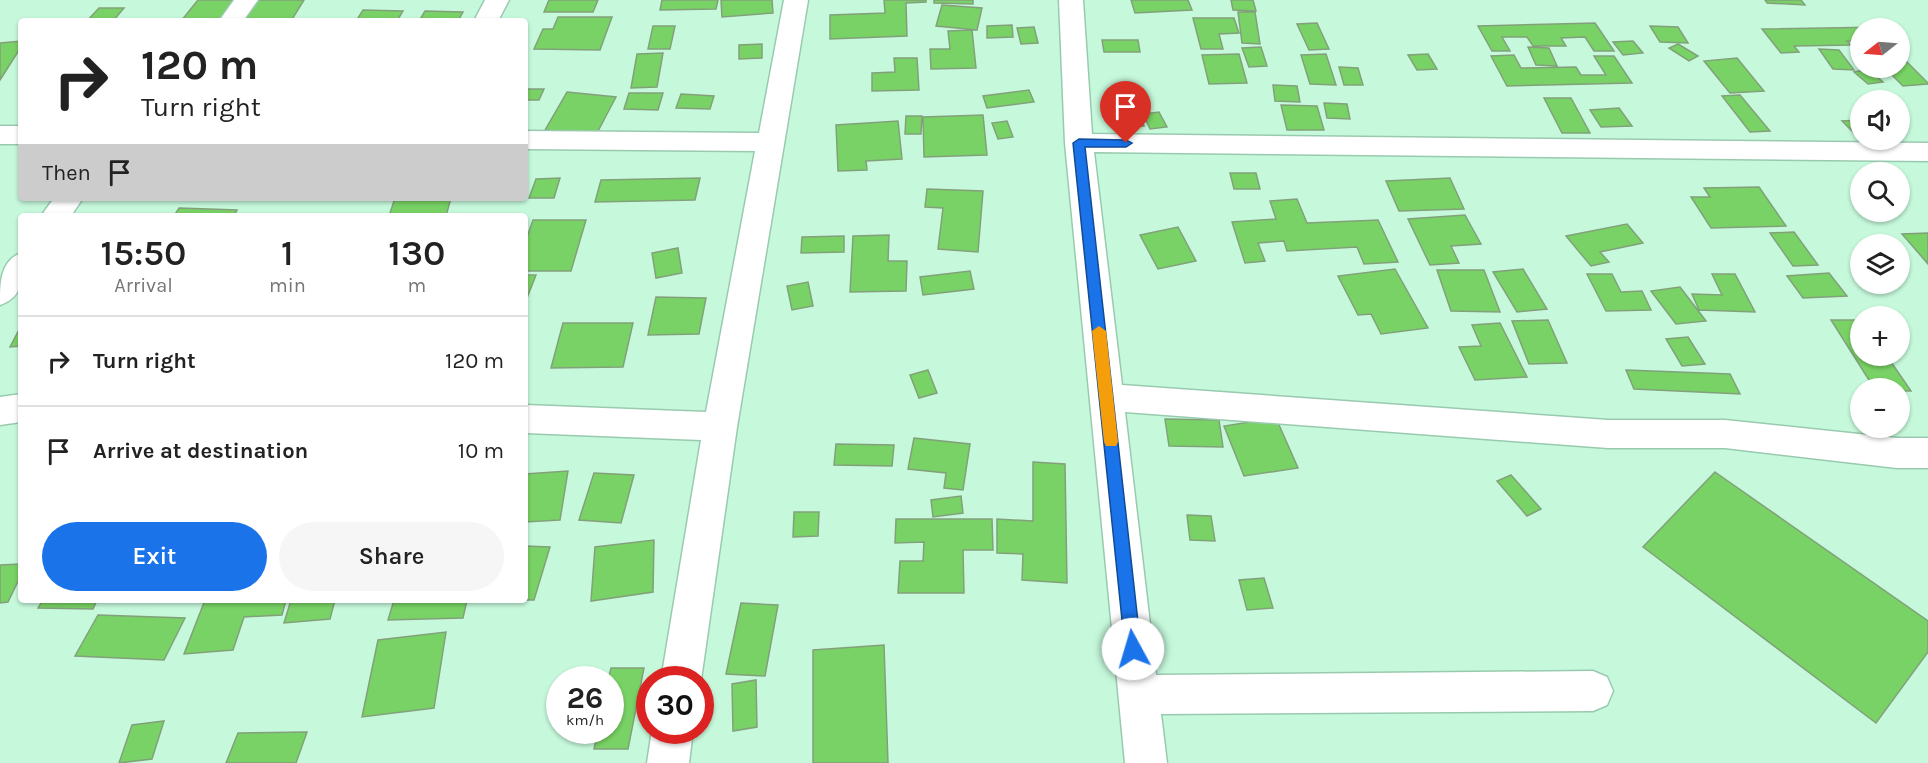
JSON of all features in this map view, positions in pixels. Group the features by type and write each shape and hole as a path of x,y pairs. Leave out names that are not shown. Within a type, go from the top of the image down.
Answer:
{"street":[{"path":"233,18 246,0"},
{"path":"488,18 497,0"},
{"path":"683,666 720,427 796,0"},
{"path":"1071,0 1079,143 1146,763"},
{"path":"0,135 18,135"},
{"path":"528,140 771,142"},
{"path":"1079,143 1928,152"},
{"path":"0,293 18,268"},
{"path":"1106,397 1608,434 1725,434 1897,453 1928,453"},
{"path":"0,411 18,408"},
{"path":"528,419 720,427"},
{"path":"1138,695 1593,691"},
{"path":"668,763 671,744"}],"building":[{"path":"198,0 243,0 229,18 183,18"},
{"path":"258,0 304,0 293,18 246,18"},
{"path":"549,0 598,0 593,12 544,12"},
{"path":"662,0 718,0 716,9 660,10"},
{"path":"721,0 772,0 773,13 722,17"},
{"path":"884,0 926,0 926,2 906,3 907,36 830,39 830,15 885,13"},
{"path":"934,0 973,0 973,4 934,3"},
{"path":"1131,0 1188,0 1192,10 1135,13"},
{"path":"1231,0 1253,0 1256,11 1233,10"},
{"path":"1765,0 1801,0 1805,5 1767,3"},
{"path":"942,5 982,8 977,30 936,26"},
{"path":"99,8 124,8 116,18 90,18"},
{"path":"363,10 403,11 399,18 358,18"},
{"path":"425,11 463,12 460,18 421,18"},
{"path":"1238,12 1255,12 1260,44 1242,43"},
{"path":"558,17 612,17 600,50 534,49 543,29 553,29"},
{"path":"1193,18 1234,18 1239,33 1219,34 1223,49 1201,49"},
{"path":"1317,23 1329,49 1309,50 1297,24"},
{"path":"1595,23 1614,51 1594,51 1585,37 1561,38 1566,46 1533,46 1527,37 1502,37 1510,51 1492,51 1478,26"},
{"path":"1012,25 1013,37 987,38 987,26"},
{"path":"653,26 675,26 670,49 648,49"},
{"path":"1650,26 1678,27 1688,43 1660,42"},
{"path":"1034,27 1038,43 1021,44 1017,28"},
{"path":"1850,28 1850,41 1847,41 1850,45 1794,46 1799,52 1781,53 1762,29"},
{"path":"972,30 976,68 931,69 930,49 950,49 948,31"},
{"path":"1102,40 1138,40 1140,52 1104,52"},
{"path":"18,41 18,52 0,80 0,43"},
{"path":"1633,41 1643,53 1623,55 1613,42"},
{"path":"762,44 762,58 739,59 739,45"},
{"path":"1678,44 1698,56 1689,61 1669,48"},
{"path":"1261,47 1267,66 1249,67 1242,48"},
{"path":"1528,47 1549,48 1557,66 1536,65"},
{"path":"1819,49 1839,50 1850,65 1850,70 1833,69"},
{"path":"663,53 657,87 631,88 637,54"},
{"path":"1239,54 1247,83 1209,84 1202,55"},
{"path":"1326,54 1336,85 1310,84 1301,55"},
{"path":"1428,54 1437,69 1417,70 1408,55"},
{"path":"1514,55 1521,68 1576,67 1581,75 1606,75 1594,56 1614,56 1632,83 1507,86 1491,56"},
{"path":"894,58 917,58 919,90 872,91 872,73 895,72"},
{"path":"1737,58 1764,91 1730,93 1704,61"},
{"path":"1910,65 1928,83 1928,84 1903,86 1895,78 1910,78"},
{"path":"1339,67 1358,68 1363,85 1344,85"},
{"path":"1861,78 1878,78 1883,82 1868,84"},
{"path":"1273,85 1297,86 1300,102 1275,101"},
{"path":"528,89 544,89 539,100 528,100"},
{"path":"1029,90 1034,102 987,108 983,96"},
{"path":"567,92 616,97 596,135 545,130"},
{"path":"629,93 663,93 658,110 624,109"},
{"path":"681,94 714,96 710,109 676,108"},
{"path":"1740,95 1770,131 1750,132 1722,96"},
{"path":"1544,98 1571,98 1590,133 1562,133"},
{"path":"1324,103 1347,104 1350,119 1327,118"},
{"path":"1281,105 1317,106 1324,130 1287,130"},
{"path":"1619,108 1632,126 1601,127 1590,110"},
{"path":"1159,112 1167,127 1150,129 1143,114"},
{"path":"1139,113 1144,126 1127,127 1122,114"},
{"path":"983,115 987,155 924,157 923,117"},
{"path":"906,116 922,116 921,134 905,134"},
{"path":"898,121 902,159 866,161 867,170 838,171 836,125"},
{"path":"1007,121 1013,137 998,139 992,123"},
{"path":"1842,121 1850,121 1850,129"},
{"path":"1230,173 1256,173 1260,189 1234,189"},
{"path":"560,178 554,198 529,198 536,179"},
{"path":"700,178 695,200 595,202 601,180"},
{"path":"1450,178 1464,209 1399,211 1386,181"},
{"path":"1759,187 1786,226 1711,228 1691,197 1710,197 1704,188"},
{"path":"927,189 983,191 978,252 938,249 943,208 925,207"},
{"path":"1297,199 1307,223 1378,220 1398,262 1364,264 1357,247 1287,251 1284,241 1258,243 1265,261 1245,263 1232,222 1276,219 1270,201"},
{"path":"394,201 450,201 447,213 390,213"},
{"path":"179,208 237,210 236,213 176,213"},
{"path":"1465,215 1481,244 1451,246 1459,263 1430,265 1408,219"},
{"path":"533,220 586,220 571,271 528,271 528,234"},
{"path":"1627,224 1643,243 1600,252 1609,262 1591,266 1566,236"},
{"path":"1178,227 1196,261 1158,269 1140,235"},
{"path":"1794,232 1818,265 1793,266 1770,233"},
{"path":"1928,233 1928,264 1910,243 1910,234 1902,234"},
{"path":"889,235 888,261 907,261 906,291 850,292 853,236"},
{"path":"844,236 844,252 801,253 802,237"},
{"path":"678,248 682,273 656,278 652,253"},
{"path":"1395,269 1428,328 1381,334 1371,314 1358,315 1338,276"},
{"path":"1523,269 1547,309 1517,312 1493,272"},
{"path":"1437,270 1484,270 1500,312 1451,311"},
{"path":"970,271 974,289 923,295 920,277"},
{"path":"1829,273 1847,296 1803,298 1787,276"},
{"path":"1587,274 1612,274 1621,292 1642,291 1651,310 1606,311"},
{"path":"1712,274 1735,274 1755,312 1699,310 1692,294 1722,295"},
{"path":"528,275 536,275 528,295"},
{"path":"808,282 813,306 792,310 787,286"},
{"path":"1680,287 1706,321 1676,324 1651,291"},
{"path":"656,297 706,298 699,334 648,335"},
{"path":"1548,320 1567,363 1529,364 1512,321"},
{"path":"1831,320 1850,320 1850,350"},
{"path":"563,323 633,323 623,367 551,368"},
{"path":"1500,323 1527,377 1475,380 1459,347 1481,346 1472,325"},
{"path":"18,332 18,346 10,347"},
{"path":"1688,337 1705,364 1682,366 1666,339"},
{"path":"1860,366 1894,366 1902,378 1868,378"},
{"path":"928,370 937,393 919,398 910,375"},
{"path":"1626,370 1730,374 1740,394 1634,389"},
{"path":"1276,418 1298,468 1244,476 1224,426"},
{"path":"1165,419 1219,420 1223,447 1169,446"},
{"path":"914,438 970,444 963,490 944,488 946,473 908,469"},
{"path":"836,444 894,445 892,466 834,465"},
{"path":"1033,462 1065,464 1067,583 1022,580 1023,554 997,553 997,519 1033,521"},
{"path":"568,471 560,520 528,522 528,474"},
{"path":"1715,472 1928,621 1928,652 1876,723 1643,547"},
{"path":"594,473 634,475 621,523 579,520"},
{"path":"1511,475 1541,509 1527,516 1497,481"},
{"path":"961,496 963,513 933,517 931,500"},
{"path":"794,512 819,512 818,536 793,537"},
{"path":"1187,515 1211,516 1215,541 1190,540"},
{"path":"896,519 992,519 993,550 963,550 964,593 898,593 900,561 923,561 924,542 895,543"},
{"path":"654,540 653,592 591,601 595,547"},
{"path":"528,546 550,547 534,600 528,600"},
{"path":"18,564 18,581 8,602 0,603 0,565"},
{"path":"1264,578 1273,608 1247,610 1239,580"},
{"path":"41,603 96,603 93,609 38,608"},
{"path":"204,603 285,603 282,615 244,617 233,650 184,654"},
{"path":"290,603 334,603 330,619 284,623"},
{"path":"393,603 466,603 463,618 388,620"},
{"path":"741,603 778,605 765,676 726,674"},
{"path":"98,615 185,618 164,660 75,656"},
{"path":"446,632 434,708 362,717 378,640"},
{"path":"884,645 888,763 813,763 813,650"},
{"path":"624,668 636,668 636,708 628,749 594,749 595,744 624,744"},
{"path":"756,680 757,727 733,731 732,684"},
{"path":"164,721 152,759 119,763 132,725"},
{"path":"307,732 296,763 226,763 238,733"}],"slow traffic":[{"path":"1099,331 1111,442"}],"route":[{"path":"1126,143 1079,143 1133,649"}]}
